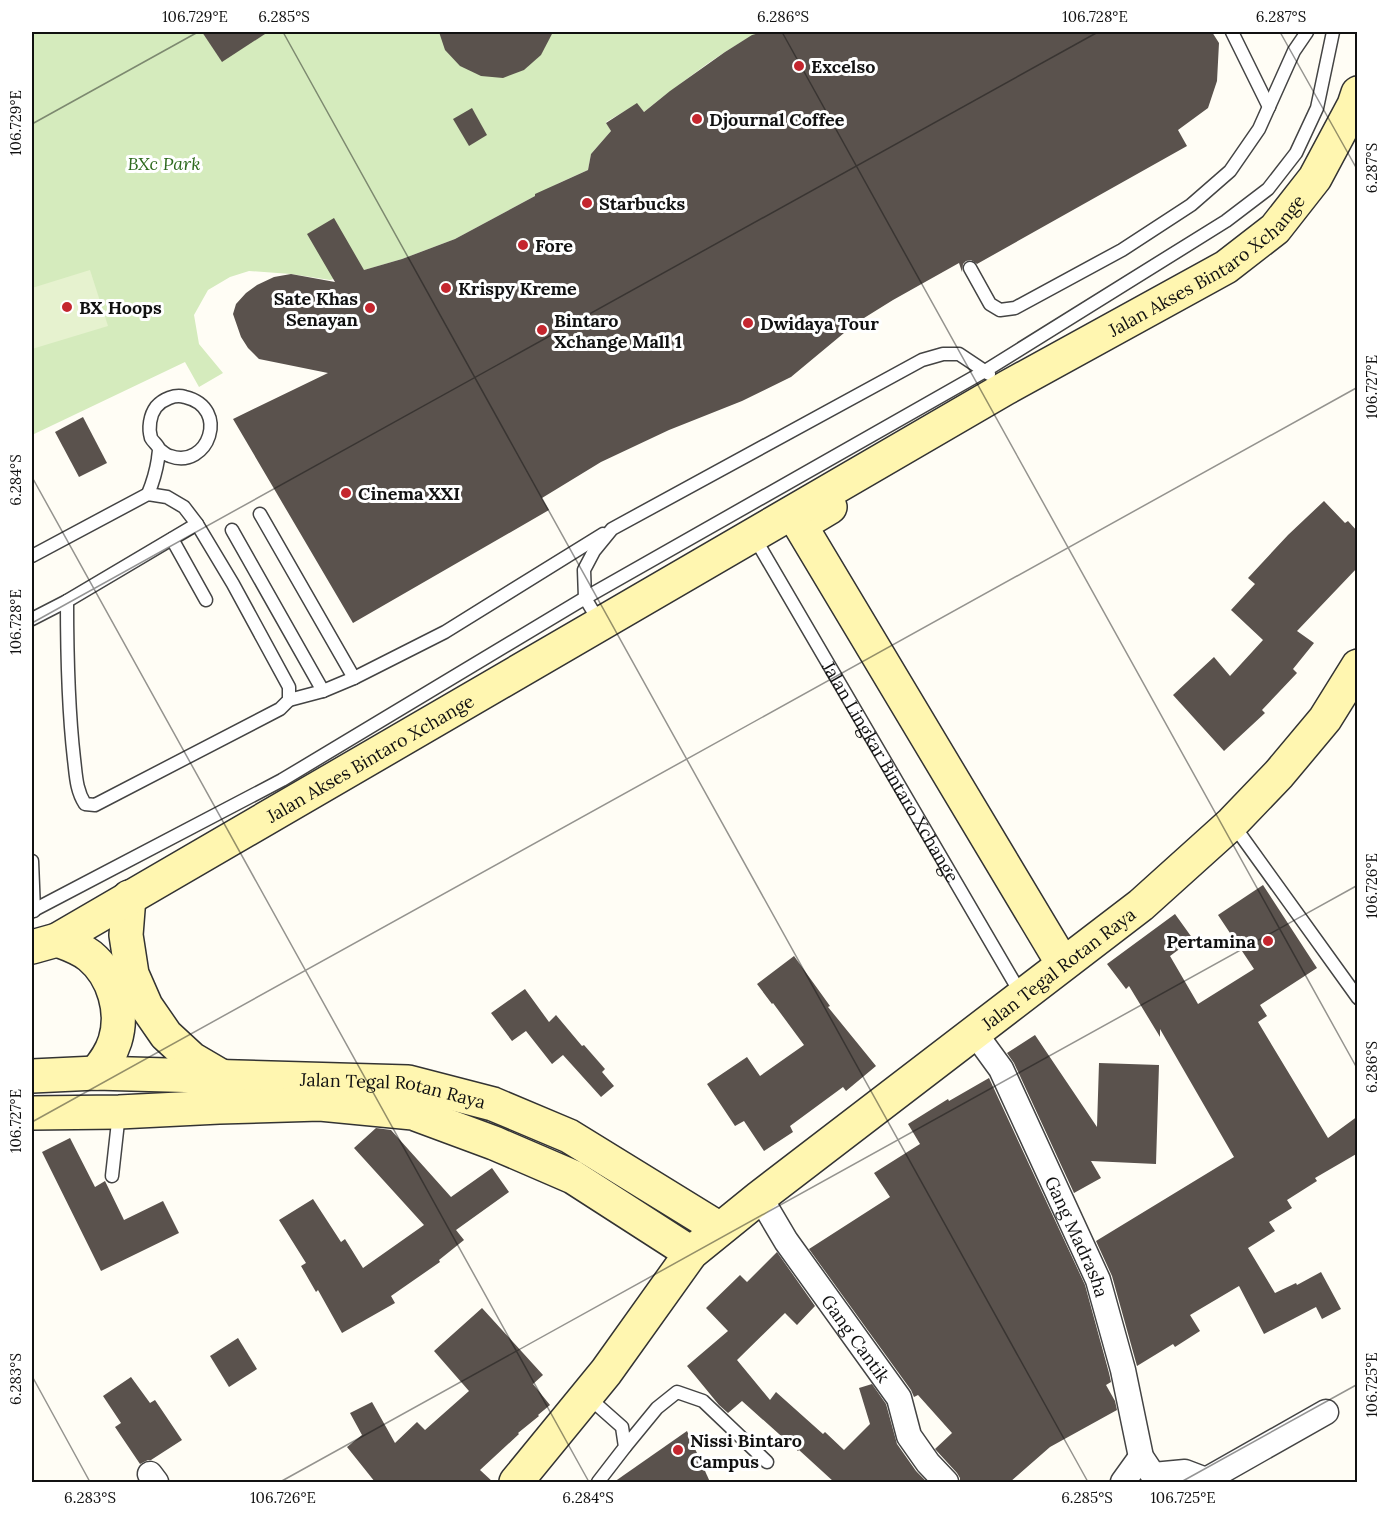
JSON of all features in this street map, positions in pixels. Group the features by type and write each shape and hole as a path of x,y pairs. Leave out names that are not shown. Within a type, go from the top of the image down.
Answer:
{"main road":[{"name":"Jalan Akses Bintaro Xchange","path":"44,944 129,897 593,611 706,563 996,380 1226,267 1275,229 1315,178 1354,105 1358,93"},
{"name":"Jalan Akses Bintaro Xchange","path":"996,380 993,409 795,527 1063,964"},
{"name":"Jalan Tegal Rotan Raya","path":"516,1482 606,1372 691,1253 760,1197 1141,905 1232,823 1279,774 1324,719 1358,666"},
{"path":"129,897 126,935 132,974 146,1006 166,1035 192,1059 220,1092"},
{"path":"44,944 74,946 103,970 112,987 117,1004 118,1023 115,1042 107,1059 96,1073"},
{"name":"Jalan Tegal Rotan Raya","path":"32,1076 96,1073 220,1092 413,1113 494,1143 573,1178 691,1253"},
{"name":"Jalan Tegal Rotan Raya","path":"32,1113 119,1112 220,1092 408,1082 493,1104 568,1136 720,1229"}],"street":[{"name":"Gang Madrasha","path":"974,1032 1001,1069 1098,1280 1123,1370 1147,1471"},
{"name":"Gang Cantik","path":"760,1197 786,1241 899,1398 909,1436 928,1463 946,1482"},
{"path":"1123,1482 1147,1471 1185,1472 1207,1481 1326,1412"}],"lane":[{"path":"1232,32 1269,107"},
{"path":"970,268 990,304 1000,310 1015,308 1065,283 1122,250 1191,205 1230,171 1259,129 1294,51 1307,32"},
{"path":"32,861 33,911 282,780 593,611 996,380 1180,250 1226,221 1268,189 1296,153 1317,108 1333,32"},
{"path":"67,601 71,732 79,795 85,804 95,805 280,709 289,700 323,691 354,678 445,632 612,529 922,360 943,354 959,354 996,380"},
{"path":"148,494 156,475 159,449 151,436 149,422 156,408 167,398 182,396 196,400 207,410 211,425 209,440 200,451 186,458 171,457 159,449"},
{"path":"32,556 148,494 167,497 184,507 197,524 289,687 289,700"},
{"path":"260,514 354,678"},
{"path":"32,619 67,601 197,524"},
{"path":"593,611 584,570 594,551 612,529"},
{"path":"232,530 323,691"},
{"path":"172,539 206,600"},
{"name":"Jalan Akses Bintaro Xchange","path":"706,563 764,545"},
{"name":"Jalan Lingkar Bintaro Xchange","path":"764,545 1022,995"},
{"path":"1232,823 1358,998"},
{"path":"112,1176 119,1112"},
{"path":"598,1482 657,1408 677,1392 703,1401 766,1462"},
{"path":"586,1395 622,1427 625,1447"}],"green space":[{"name":"BXc Park","path":"32,32 763,32 741,42 707,64 644,112 637,104 606,122 611,131 591,154 588,170 559,183 455,239 402,259 330,280 249,271 230,277 208,290 194,315 199,344 223,373 199,387 185,362 32,435"},
{"name":"BX Hoops","path":"90,270 108,326 32,349 32,288"}],"building":[{"path":"202,32 268,32 222,62"},
{"path":"439,32 553,32 541,55 524,70 503,78 481,76 460,66 445,50"},
{"name":"Bintaro Xchange Mall 1","path":"763,32 1212,32 1219,43 1217,81 1208,108 1178,130 1187,146 977,264 971,260 966,261 962,272 959,263 893,300 856,323 791,377 742,401 669,430 601,462 542,498 549,510 353,623 233,419 328,373 259,359 241,337 233,314 236,304 257,285 274,277 291,274 335,282 307,234 334,218 364,270 402,259 455,239 535,194 588,170 591,154 611,131 606,123 637,103 644,112 725,52 752,35"},
{"path":"472,108 487,135 469,146 453,119"},
{"path":"83,417 107,463 79,477 55,432"},
{"path":"1324,501 1345,523 1348,521 1358,532 1358,567 1297,631 1314,643 1293,669 1297,673 1262,710 1265,713 1224,751 1173,695 1214,657 1230,676 1263,640 1231,610 1255,584 1248,578"},
{"path":"1263,885 1317,968 1260,1005 1267,1016 1258,1022 1328,1138 1358,1116 1358,1153 1315,1178 1317,1181 1287,1200 1292,1208 1269,1222 1275,1231 1248,1248 1275,1293 1296,1283 1297,1285 1321,1272 1341,1309 1322,1319 1316,1307 1264,1334 1239,1286 1190,1315 1200,1331 1175,1347 1173,1344 1137,1366 1112,1276 1096,1241 1234,1157 1160,1029 1160,1037 1129,986 1126,989 1107,964 1175,914 1193,939 1170,956 1198,1004 1254,969 1218,915"},
{"path":"794,956 830,1006 828,1007 876,1066 846,1091 843,1087 790,1126 793,1132 764,1151 744,1121 735,1126 707,1084 747,1057 760,1076 804,1045 757,984"},
{"path":"525,989 549,1022 556,1015 605,1069 602,1072 614,1086 601,1097 563,1055 552,1064 526,1031 512,1041 491,1013"},
{"path":"1035,1035 1097,1127 1099,1063 1159,1065 1156,1164 1091,1161 1101,1178 1074,1193 1014,1063 1007,1053"},
{"path":"989,1078 1085,1285 1111,1382 1106,1385 1117,1410 1050,1447 1010,1482 960,1482 957,1473 935,1449 952,1433 918,1395 914,1397 809,1249 890,1197 874,1173 920,1144 908,1124 948,1099 949,1101"},
{"path":"376,1128 391,1130 451,1197 492,1168 509,1192 456,1230 464,1240 439,1260 440,1262 391,1296 395,1303 342,1333 318,1290 316,1292 301,1266 306,1263 279,1220 313,1199 341,1242 345,1239 363,1268 424,1225 354,1148"},
{"path":"70,1138 95,1187 105,1181 124,1220 163,1201 179,1233 101,1271 42,1152"},
{"path":"777,1252 815,1306 797,1325 785,1313 737,1360 770,1400 776,1392 844,1450 870,1424 859,1388 872,1384 886,1404 897,1444 916,1471 927,1482 834,1482 742,1401 728,1413 687,1366 728,1331 706,1308 740,1275 747,1282"},
{"path":"482,1308 543,1375 533,1384 550,1405 480,1470 493,1482 375,1482 347,1447 362,1435 350,1413 372,1402 395,1443 417,1422 425,1430 469,1391 434,1351"},
{"path":"238,1338 257,1369 229,1387 210,1356"},
{"path":"131,1377 150,1403 155,1400 182,1440 151,1460 140,1464 115,1427 121,1423 103,1396"},
{"name":"Nissi Bintaro Campus","path":"687,1431 710,1482 614,1482"}],"place":[{"name":"Excelso","path":"799,66"},
{"name":"Djournal Coffee","path":"697,119"},
{"name":"Starbucks","path":"587,203"},
{"name":"Fore","path":"523,245"},
{"name":"Krispy Kreme","path":"446,288"},
{"name":"BX Hoops","path":"67,307"},
{"name":"Sate Khas Senayan","path":"370,308"},
{"name":"Dwidaya Tour","path":"748,323"},
{"name":"Bintaro Xchange Mall 1","path":"542,330"},
{"name":"Cinema XXI","path":"346,493"},
{"name":"Pertamina","path":"1268,941"},
{"name":"Nissi Bintaro Campus","path":"678,1450"}]}
